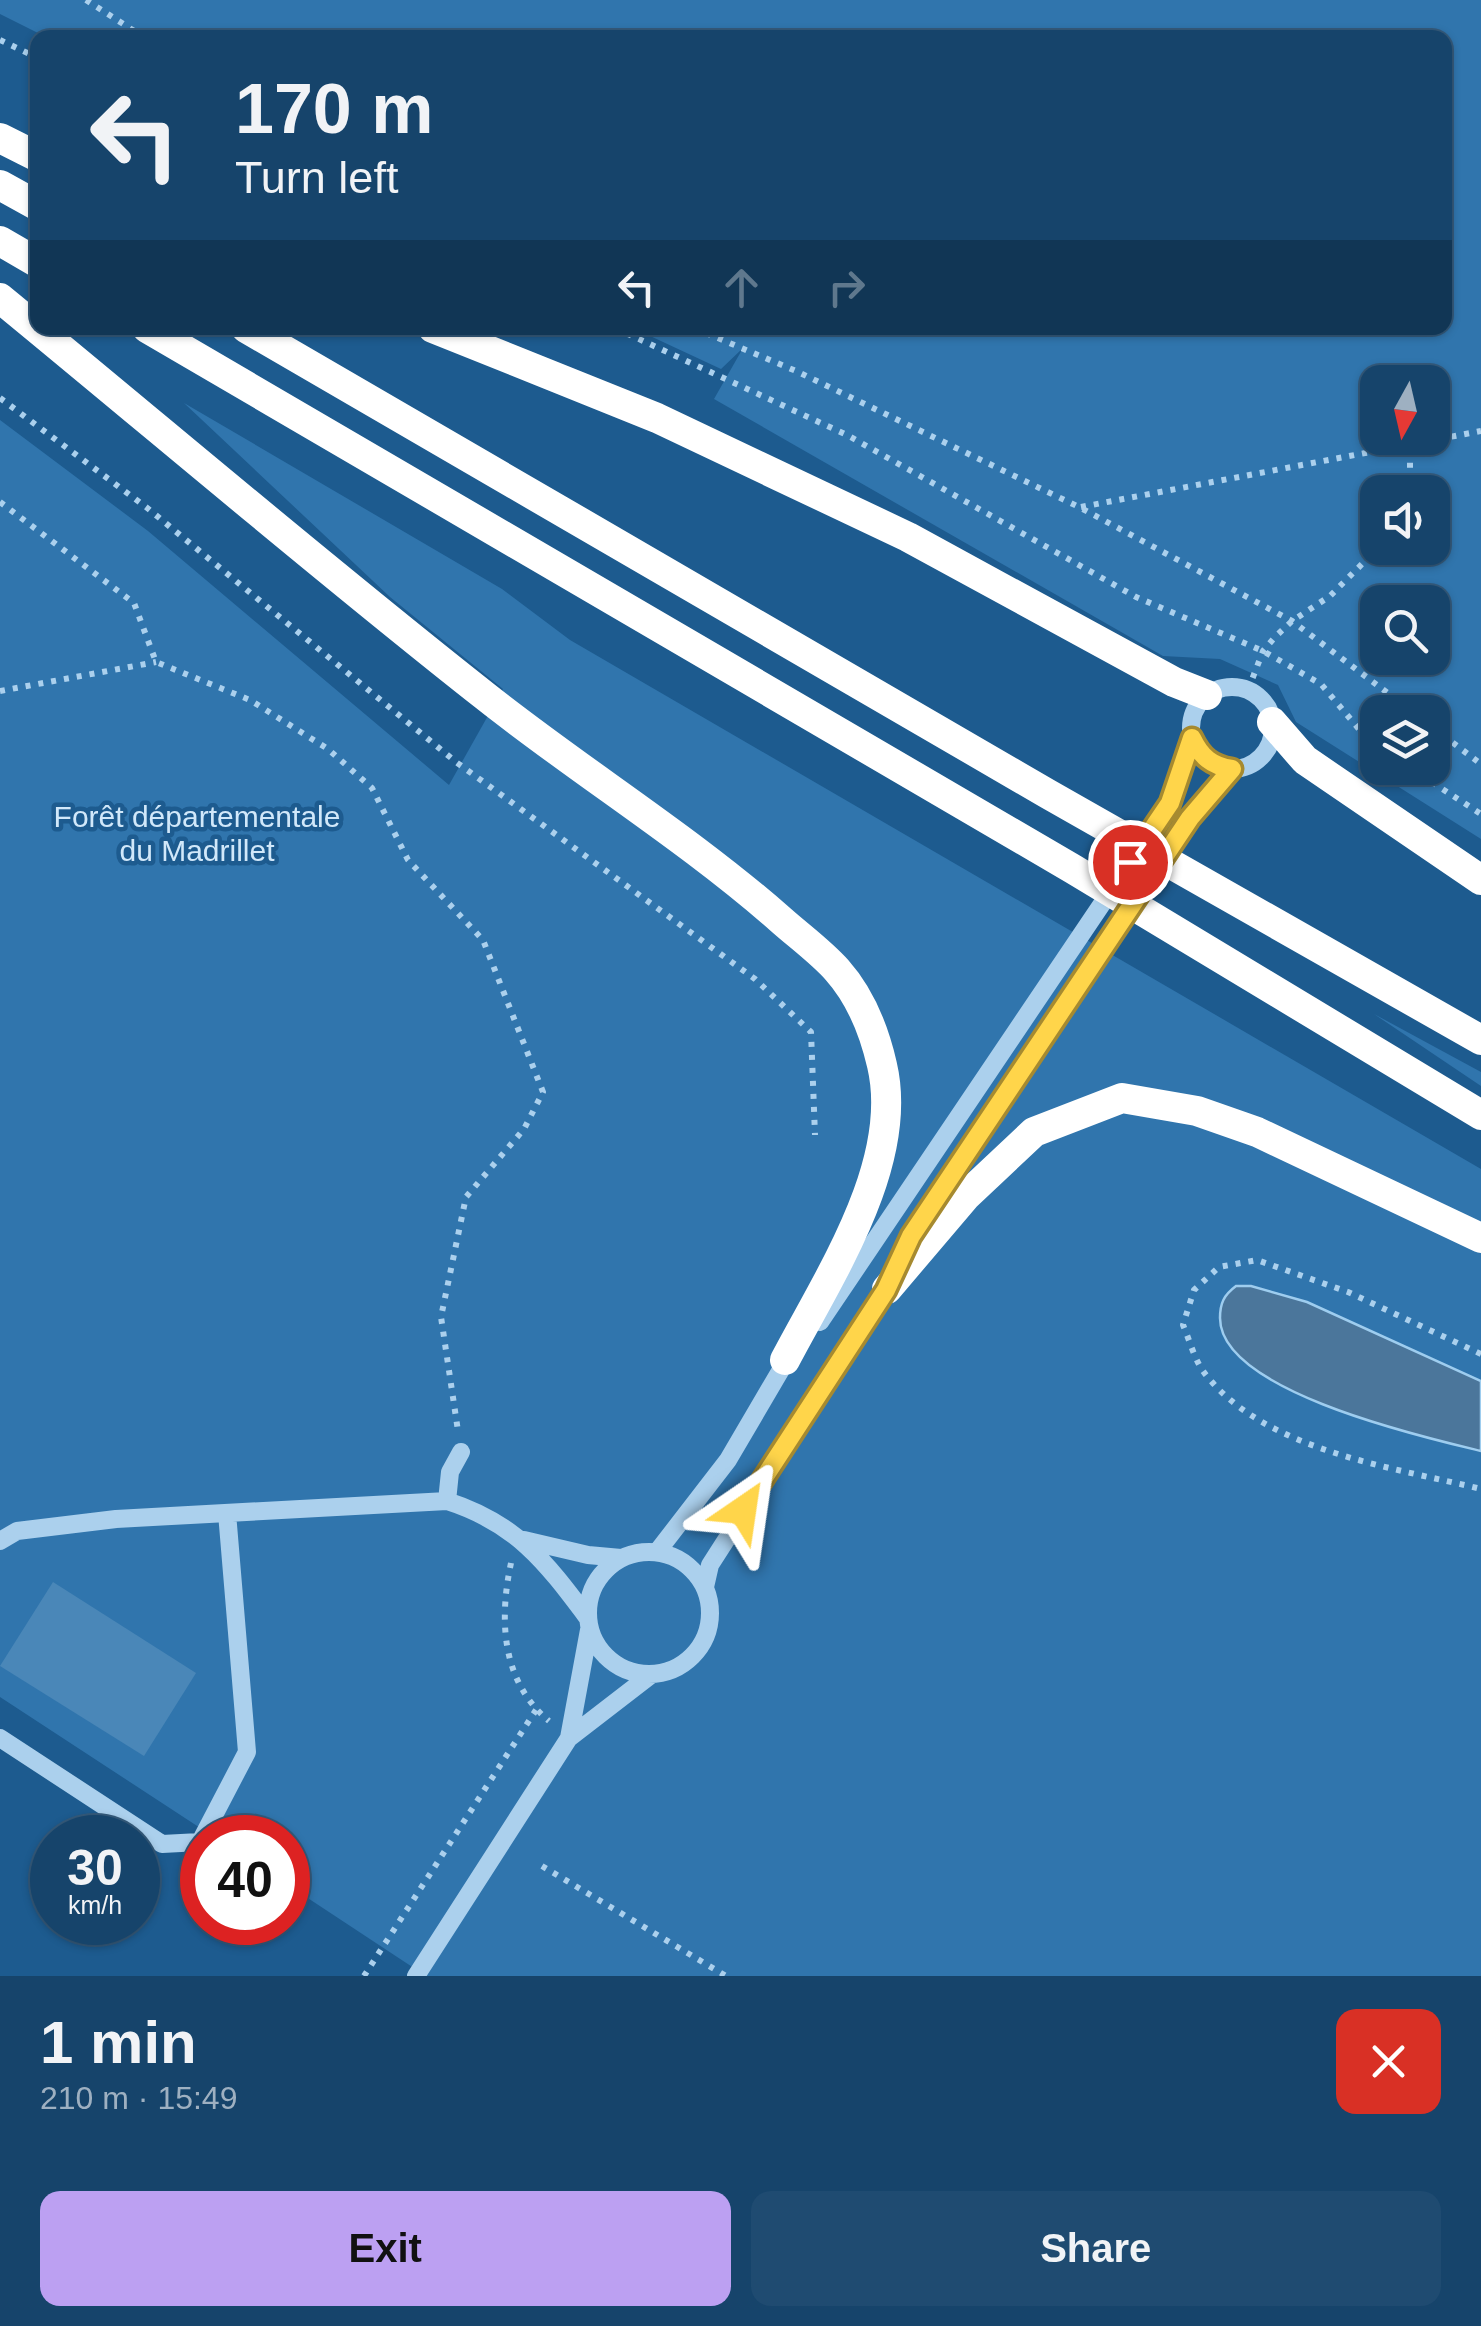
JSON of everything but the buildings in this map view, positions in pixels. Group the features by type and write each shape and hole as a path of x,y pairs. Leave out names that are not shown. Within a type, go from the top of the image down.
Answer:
{"highway":[{"path":"0,138 30,153"},
{"path":"0,184 30,201"},
{"path":"0,242 30,259"},
{"path":"0,298 30,323"},
{"path":"45,335 487,698 741,885 835,968 854,991 873,1031 884,1070 886,1120 876,1172 853,1228 786,1360"},
{"path":"159,335 1073,869 1481,1115"},
{"path":"258,335 1048,794 1481,1040"},
{"path":"451,335 657,418 908,537 1174,682 1207,695"},
{"path":"1272,722 1305,760 1481,880"},
{"path":"886,1290 966,1196 1034,1132 1122,1098 1198,1110 1257,1132 1481,1238"}],"street":[{"path":"657,1552 728,1460 786,1360 819,1324 1170,803 1192,738 1193,714 1207,695 1220,689 1248,690 1268,708 1272,722 1267,748 1246,766 1219,767 1207,760 1192,738"},
{"path":"416,1976 569,1738 652,1674 683,1664 704,1640 710,1619 705,1587 710,1565 750,1499 886,1290 911,1236 1190,818 1232,769"},
{"path":"447,1500 450,1472 461,1452"},
{"path":"0,1541 17,1530 116,1519 447,1500 474,1510 524,1540 622,1558 657,1552 680,1560 705,1587"},
{"path":"0,1738 162,1844 200,1842 247,1752 227,1513"},
{"path":"524,1540 588,1623 598,1648 613,1663 631,1672 652,1674"},
{"path":"569,1738 595,1582 622,1558"}],"path":[{"path":"86,0 132,30"},
{"path":"98,9 103,0"},
{"path":"0,40 30,54"},
{"path":"629,335 846,435 1136,597 1263,651 1321,684 1360,730"},
{"path":"711,335 796,371 1080,507 1292,621 1390,695"},
{"path":"0,398 146,507 456,762 754,979 811,1032 815,1135"},
{"path":"1450,437 1481,431"},
{"path":"1080,507 1360,454"},
{"path":"0,502 134,604 156,662"},
{"path":"1248,690 1263,651 1292,621 1330,596 1361,565"},
{"path":"0,691 156,662 250,700 328,749 372,788 408,860 483,940 543,1092 524,1129 466,1197 441,1317 461,1452"},
{"path":"1450,740 1481,764"},
{"path":"1436,785 1481,814"},
{"path":"1481,1354 1348,1292 1257,1260 1219,1267 1194,1290 1183,1325 1204,1374 1255,1420 1330,1452 1481,1489"},
{"path":"524,1540 512,1560 503,1601 504,1643 536,1710 569,1738"},
{"path":"364,1976 536,1710"},
{"path":"542,1866 726,1976"}],"green space":[{"path":"0,0 1481,0 1481,839 1396,785 1450,785 1450,695 1360,695 1360,762 1296,722 1278,685 1220,659 1163,656 714,399 743,348 721,369 648,335 1452,335 1452,30 32,30 0,14"},
{"name":"Forêt départementale du Madrillet","path":"184,403 502,589 570,640 1481,1169 1481,1381 1307,1302 1413,1434 1481,1451 1481,1976 426,1976 310,1900 310,1815 180,1815 0,1697 0,420 148,531 449,785 503,689 390,597"},
{"path":"1374,1014 1481,1072 1481,1086"}],"shaded area":[{"path":"1236,1286 1251,1286 1307,1302 1481,1381 1481,1451 1329,1407 1253,1368 1229,1344 1220,1318 1224,1300"}],"route":[{"path":"743,1510 886,1290 911,1236 1190,818 1232,769 1207,760 1192,738 1170,803 1130,862"}]}
